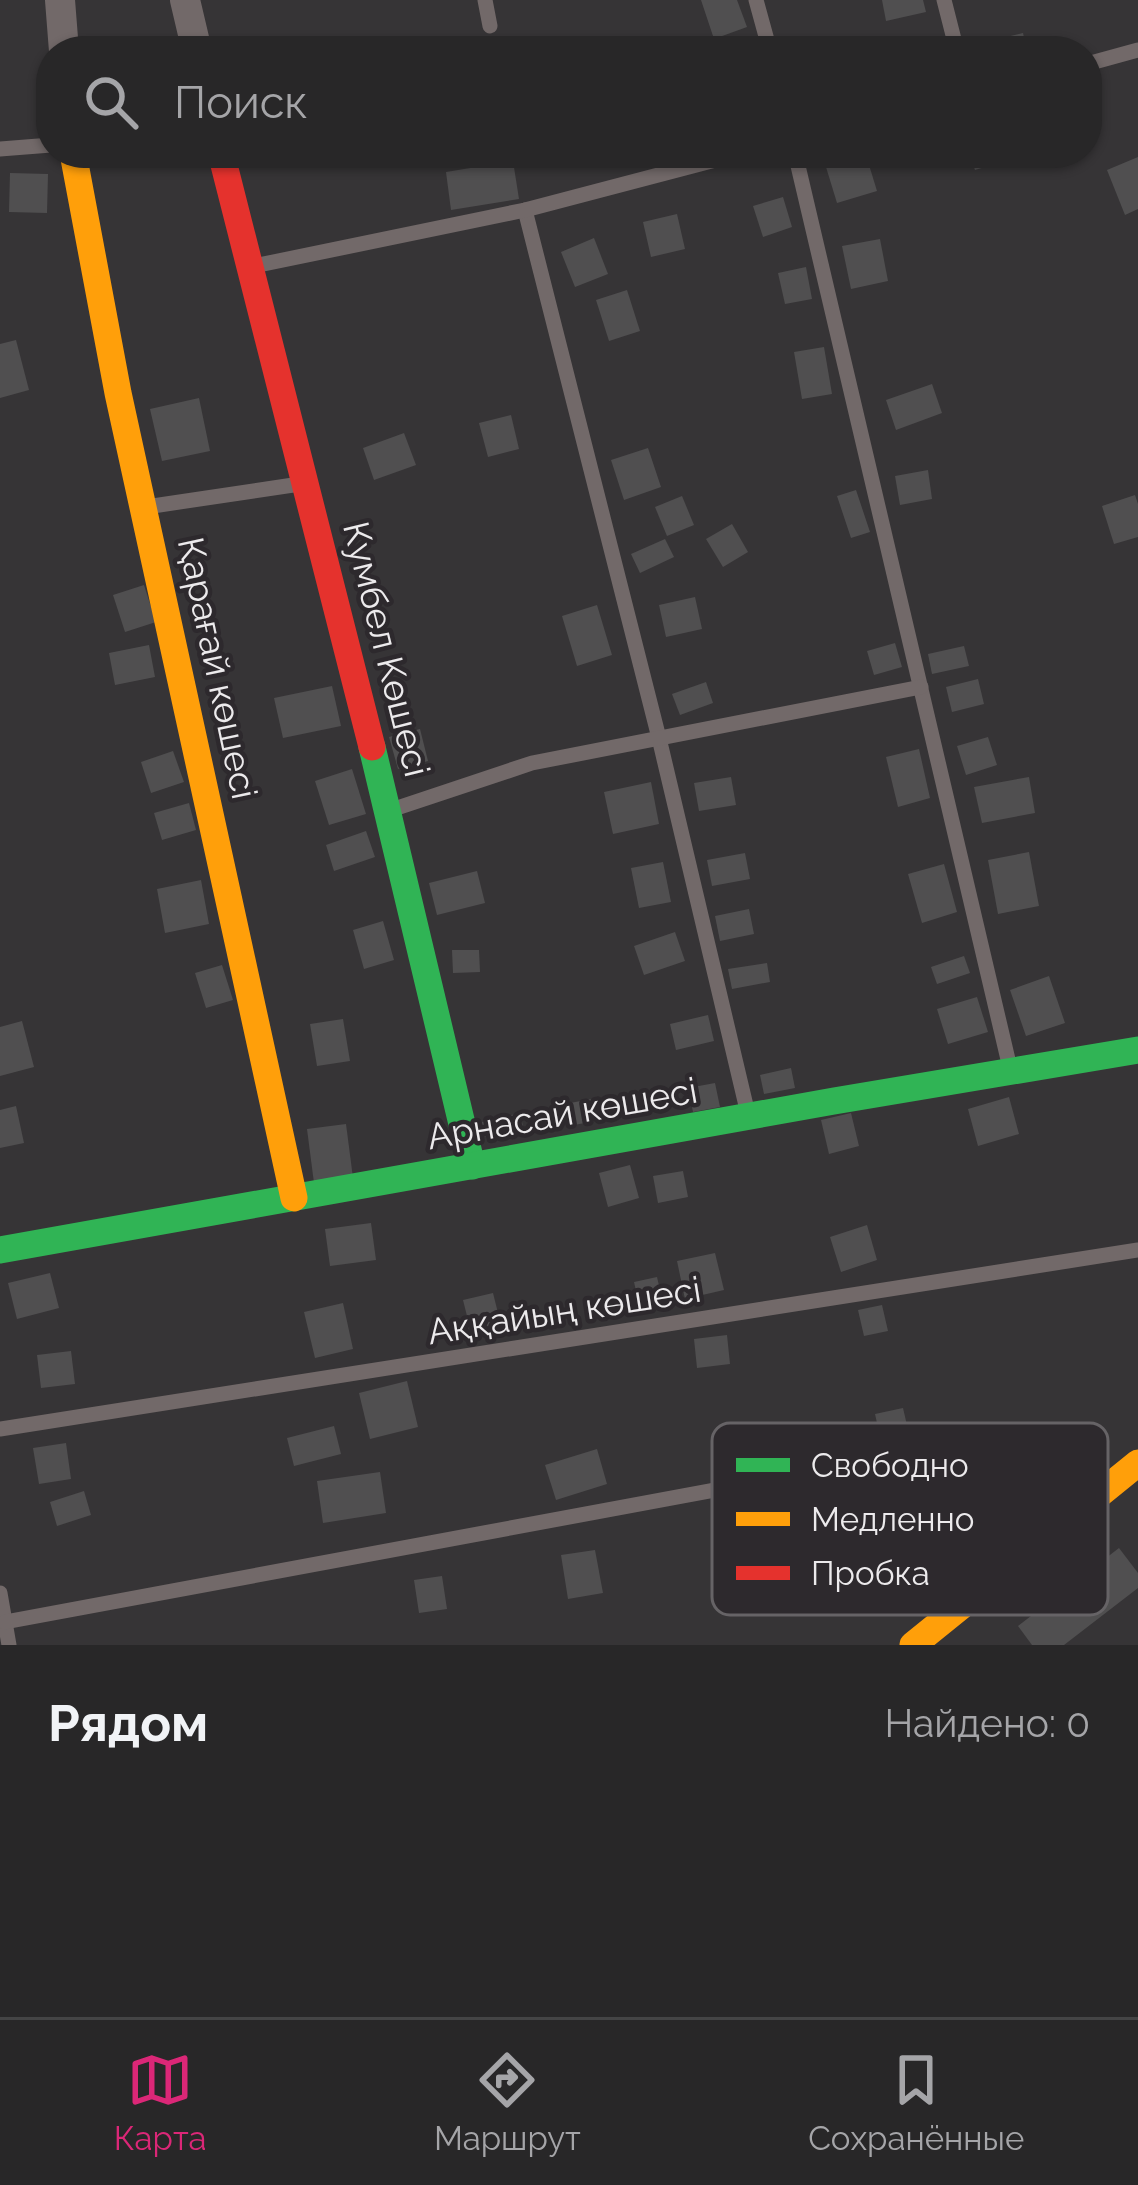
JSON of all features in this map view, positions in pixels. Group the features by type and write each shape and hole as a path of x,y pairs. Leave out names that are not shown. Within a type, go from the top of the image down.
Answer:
{"street":[{"path":"60,0 63,36"},
{"path":"185,0 193,36"},
{"name":"Қарағай көшесі","path":"76,168 118,393 294,1198"},
{"name":"Кумбел Kөшесі","path":"225,168 388,811 472,1166"},
{"name":"Арнасай көшесі","path":"0,1250 1138,1050"},
{"path":"1108,1487 1138,1463"},
{"path":"913,1645 950,1615"}],"lane":[{"path":"485,0 490,26"},
{"path":"756,0 766,36"},
{"path":"944,0 953,36"},
{"path":"1102,60 1138,50"},
{"path":"0,149 36,147"},
{"path":"248,267 524,209 684,168"},
{"path":"800,168 1011,1071"},
{"path":"524,209 659,738 748,1117"},
{"path":"143,507 304,483"},
{"path":"388,811 532,763 921,687"},
{"name":"Аққайың көшесі","path":"0,1429 1138,1250"},
{"path":"5,1622 712,1490"},
{"path":"0,1593 9,1645"}],"building":[{"path":"701,0 737,0 747,27 713,36"},
{"path":"882,0 923,0 926,12 886,21"},
{"path":"1138,157 1138,209 1125,215 1107,170"},
{"path":"514,168 519,199 451,210 446,172"},
{"path":"826,168 870,168 877,191 837,203"},
{"path":"10,173 48,174 47,213 9,212"},
{"path":"783,197 792,227 763,237 753,206"},
{"path":"677,214 685,249 651,257 643,222"},
{"path":"594,238 608,274 575,287 561,252"},
{"path":"880,239 888,281 851,289 842,246"},
{"path":"806,267 812,299 785,304 778,273"},
{"path":"627,290 640,331 609,341 596,300"},
{"path":"16,340 29,390 0,398 0,344"},
{"path":"824,347 832,394 802,399 794,352"},
{"path":"932,384 942,413 896,430 886,400"},
{"path":"199,398 210,451 162,461 150,409"},
{"path":"511,415 519,449 488,457 479,423"},
{"path":"404,433 416,465 374,480 363,448"},
{"path":"648,448 661,487 624,500 611,460"},
{"path":"928,470 932,499 900,505 895,476"},
{"path":"856,490 870,532 851,538 837,496"},
{"path":"1135,495 1138,537 1114,544 1102,506"},
{"path":"682,496 694,525 667,536 655,507"},
{"path":"732,524 748,552 723,567 706,539"},
{"path":"665,539 674,557 640,573 631,554"},
{"path":"144,585 156,622 125,632 113,595"},
{"path":"695,597 702,629 666,637 659,605"},
{"path":"597,605 612,655 577,666 562,616"},
{"path":"895,643 902,667 874,675 867,651"},
{"path":"149,645 155,677 115,685 109,653"},
{"path":"964,646 969,666 932,674 928,654"},
{"path":"978,679 984,704 952,712 946,687"},
{"path":"706,682 713,703 680,715 672,694"},
{"path":"332,686 341,726 283,738 274,698"},
{"path":"420,729 428,761 398,769 389,737"},
{"path":"988,737 997,765 966,775 957,746"},
{"path":"919,749 930,798 898,807 886,757"},
{"path":"173,751 184,782 151,793 141,762"},
{"path":"352,769 366,814 329,825 315,781"},
{"path":"731,777 736,805 699,811 694,783"},
{"path":"1029,777 1035,813 982,823 974,787"},
{"path":"651,782 659,824 613,834 604,792"},
{"path":"189,803 196,830 162,840 154,813"},
{"path":"366,831 375,857 334,871 326,845"},
{"path":"1029,852 1039,906 998,914 988,860"},
{"path":"745,853 750,879 712,886 707,860"},
{"path":"663,862 671,902 639,908 631,868"},
{"path":"944,864 957,912 922,923 908,874"},
{"path":"477,871 485,903 437,915 429,883"},
{"path":"201,880 209,924 165,933 157,889"},
{"path":"749,909 754,934 720,941 715,916"},
{"path":"383,921 394,960 364,969 353,930"},
{"path":"675,932 685,961 644,975 634,946"},
{"path":"452,950 479,950 480,972 453,973"},
{"path":"964,956 970,973 937,984 931,967"},
{"path":"767,963 770,982 732,989 728,969"},
{"path":"222,965 233,1000 206,1008 195,973"},
{"path":"1049,976 1065,1023 1026,1036 1010,990"},
{"path":"977,997 988,1032 948,1044 937,1009"},
{"path":"708,1015 714,1041 676,1050 670,1024"},
{"path":"343,1019 350,1061 317,1066 310,1024"},
{"path":"22,1021 34,1067 0,1076 0,1027"},
{"path":"791,1068 795,1088 764,1094 760,1075"},
{"path":"715,1083 720,1107 693,1112 688,1088"},
{"path":"1009,1097 1019,1134 978,1146 968,1109"},
{"path":"591,1099 595,1121 569,1126 565,1104"},
{"path":"16,1106 24,1143 0,1148 0,1110"},
{"path":"520,1113 524,1131 487,1141 482,1122"},
{"path":"851,1113 859,1146 829,1154 821,1120"},
{"path":"346,1124 353,1178 314,1183 307,1129"},
{"path":"630,1165 639,1198 608,1207 599,1173"},
{"path":"683,1171 688,1197 658,1203 653,1176"},
{"path":"371,1223 376,1260 330,1266 325,1229"},
{"path":"867,1225 877,1260 841,1272 830,1237"},
{"path":"715,1253 724,1290 685,1299 677,1261"},
{"path":"50,1273 59,1308 17,1319 8,1283"},
{"path":"657,1277 663,1303 640,1308 634,1282"},
{"path":"493,1293 502,1329 472,1336 463,1300"},
{"path":"343,1303 353,1349 315,1358 304,1312"},
{"path":"882,1305 888,1331 864,1336 858,1310"},
{"path":"727,1335 730,1364 697,1368 694,1339"},
{"path":"71,1351 75,1384 41,1388 37,1355"},
{"path":"407,1381 418,1427 370,1439 359,1393"},
{"path":"903,1408 906,1423 877,1423 875,1414"},
{"path":"334,1426 341,1454 294,1466 287,1438"},
{"path":"66,1443 71,1479 39,1484 33,1448"},
{"path":"597,1449 607,1484 556,1500 545,1465"},
{"path":"380,1472 386,1513 323,1523 317,1481"},
{"path":"84,1491 91,1515 57,1526 50,1502"},
{"path":"1119,1548 1138,1573 1138,1588 1108,1611 1108,1556"},
{"path":"595,1550 603,1593 568,1599 561,1555"},
{"path":"442,1576 447,1609 419,1613 414,1580"},
{"path":"1032,1615 1103,1615 1064,1645 1032,1645 1018,1626"}],"traffic: fast":[{"path":"372,747 472,1166"},
{"path":"0,1250 1138,1050"}],"traffic: slow":[{"path":"76,168 118,393 294,1198"},
{"path":"1108,1487 1138,1463"},
{"path":"913,1645 950,1615"}],"traffic: jam":[{"path":"225,168 372,747"}]}
